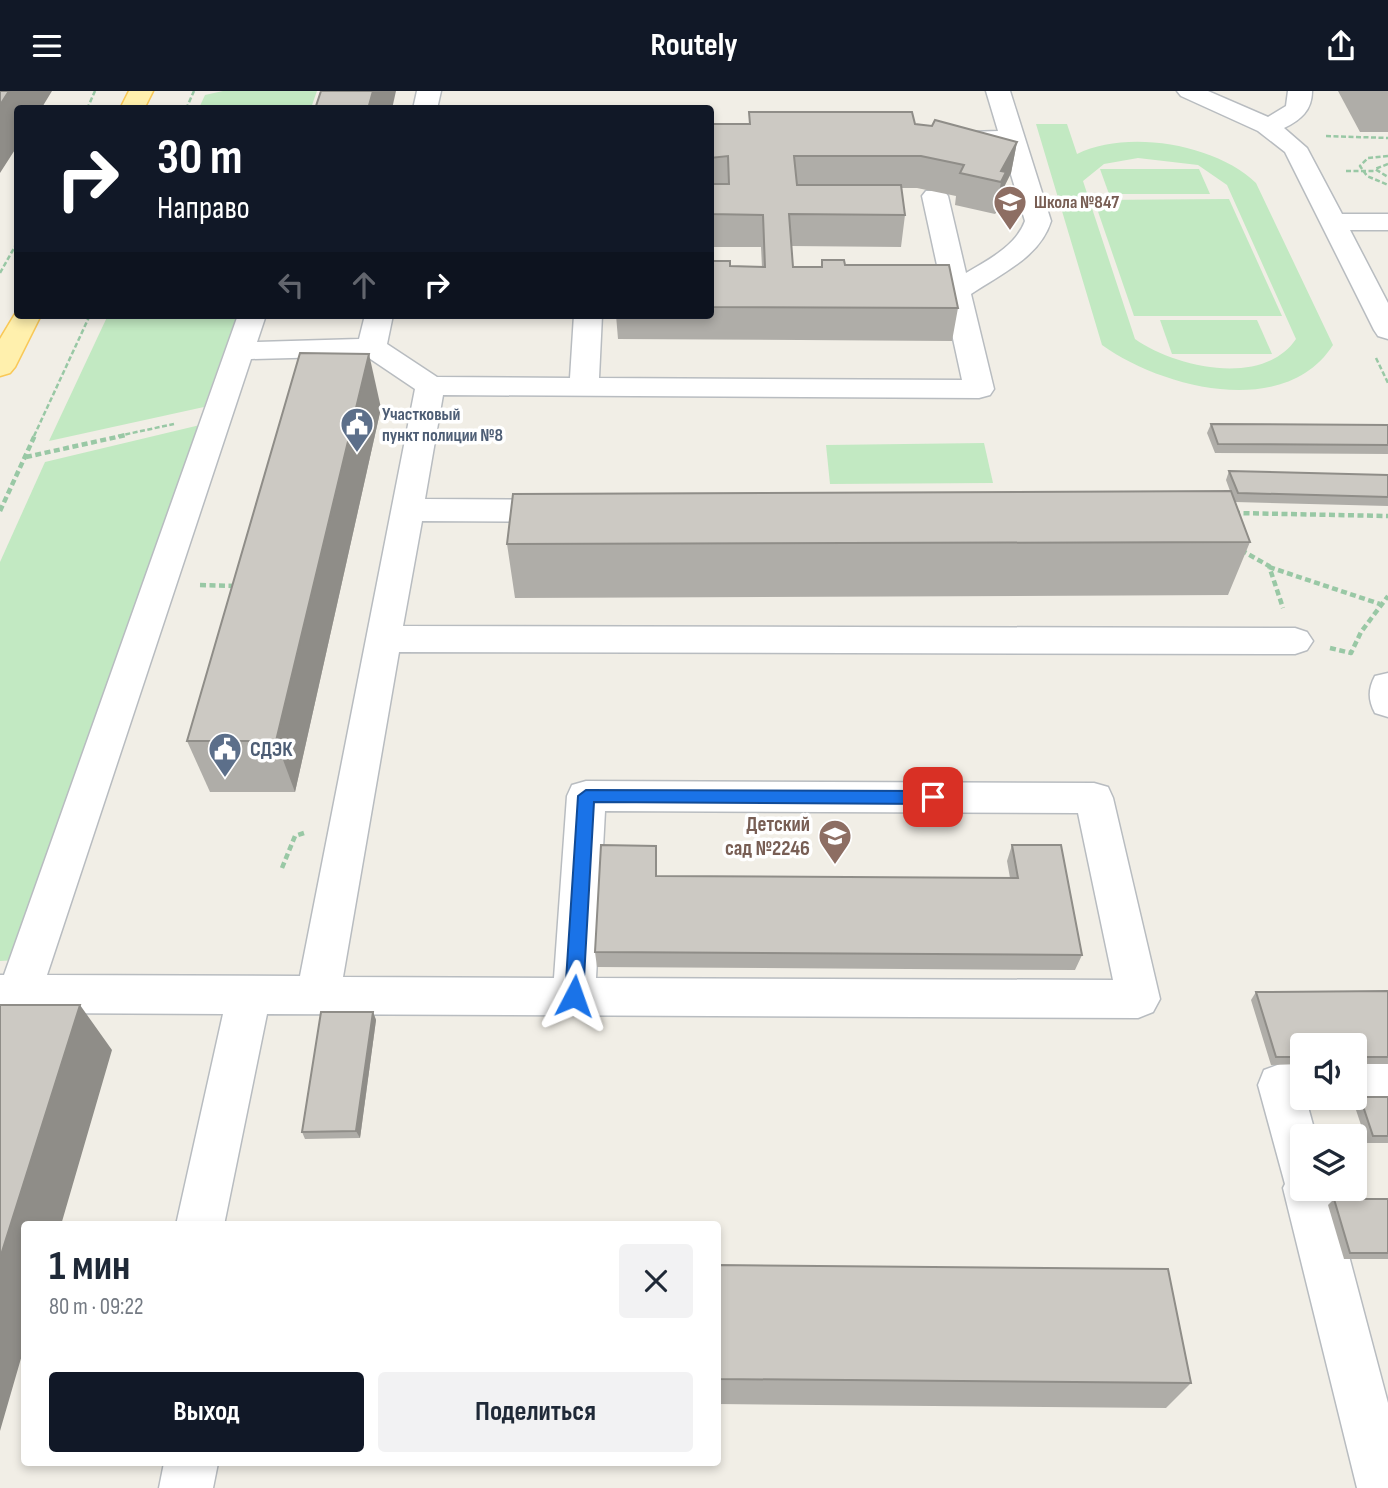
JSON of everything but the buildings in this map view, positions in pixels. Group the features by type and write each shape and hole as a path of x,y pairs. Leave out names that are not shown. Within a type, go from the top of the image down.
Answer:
{"main road":[{"path":"0,367 25,319"}],"street":[{"path":"956,291 1024,246 1037,230 1038,221 998,91"},
{"path":"1189,91 1266,125 1295,148 1388,330"},
{"path":"1266,125 1294,114 1301,103 1300,91"},
{"path":"931,138 1014,138"},
{"path":"240,351 376,331 430,386 979,389 935,197"},
{"path":"1333,222 1388,222"},
{"path":"0,1050 11,994 161,584 251,319"},
{"path":"584,387 588,319"},
{"path":"318,995 430,386"},
{"path":"407,510 600,511"},
{"path":"383,639 1295,642"},
{"path":"1388,686 1388,703"},
{"path":"11,994 1138,999 1094,798 586,796 574,996"},
{"path":"201,1221 249,995"},
{"path":"1290,1084 1280,1084 1290,1124"},
{"path":"1367,1084 1388,1084"},
{"path":"1310,1201 1384,1488"},
{"path":"186,1488 190,1466"}],"path":[{"path":"193,92 199,91"},
{"path":"1321,136 1388,138"},
{"path":"1388,156 1364,160 1360,164 1362,171 1370,179 1388,185"},
{"path":"1377,171 1376,166 1388,163"},
{"path":"1340,171 1377,171 1388,177"},
{"path":"0,274 14,248"},
{"path":"0,511 88,319"},
{"path":"25,457 218,414"},
{"path":"1230,513 1388,516"},
{"path":"1234,546 1269,566 1380,604"},
{"path":"1269,566 1295,642"},
{"path":"161,584 240,586"},
{"path":"1351,653 1380,604 1388,596"}],"green space":[{"path":"223,91 317,91 312,105 200,105 205,95"},
{"path":"1036,124 1067,124 1077,154 1097,146 1145,142 1195,150 1239,170 1256,183 1333,345 1312,368 1285,383 1255,389 1222,389 1189,384 1157,374 1102,345","holes":["1138,158 1198,165 1227,185 1296,339 1281,354 1262,364 1241,368 1194,364 1172,358 1135,339 1083,181 1104,164"]},
{"path":"1100,169 1199,169 1210,194 1109,194"},
{"path":"1229,199 1282,316 1134,316 1094,200"},
{"path":"106,319 236,319 204,407 49,441"},
{"path":"1160,320 1257,320 1272,354 1172,354"},
{"path":"200,425 17,960 0,961 0,562 45,462"},
{"path":"984,443 993,483 830,484 826,445"}],"place":[{"name":"Школа №847","path":"1010,232"},
{"name":"Участковый пункт полиции №8","path":"357,454"},
{"name":"СДЭК","path":"225,779"},
{"name":"Детский сад №2246","path":"835,866"}],"route":[{"path":"574,996 586,796 933,797"}]}
